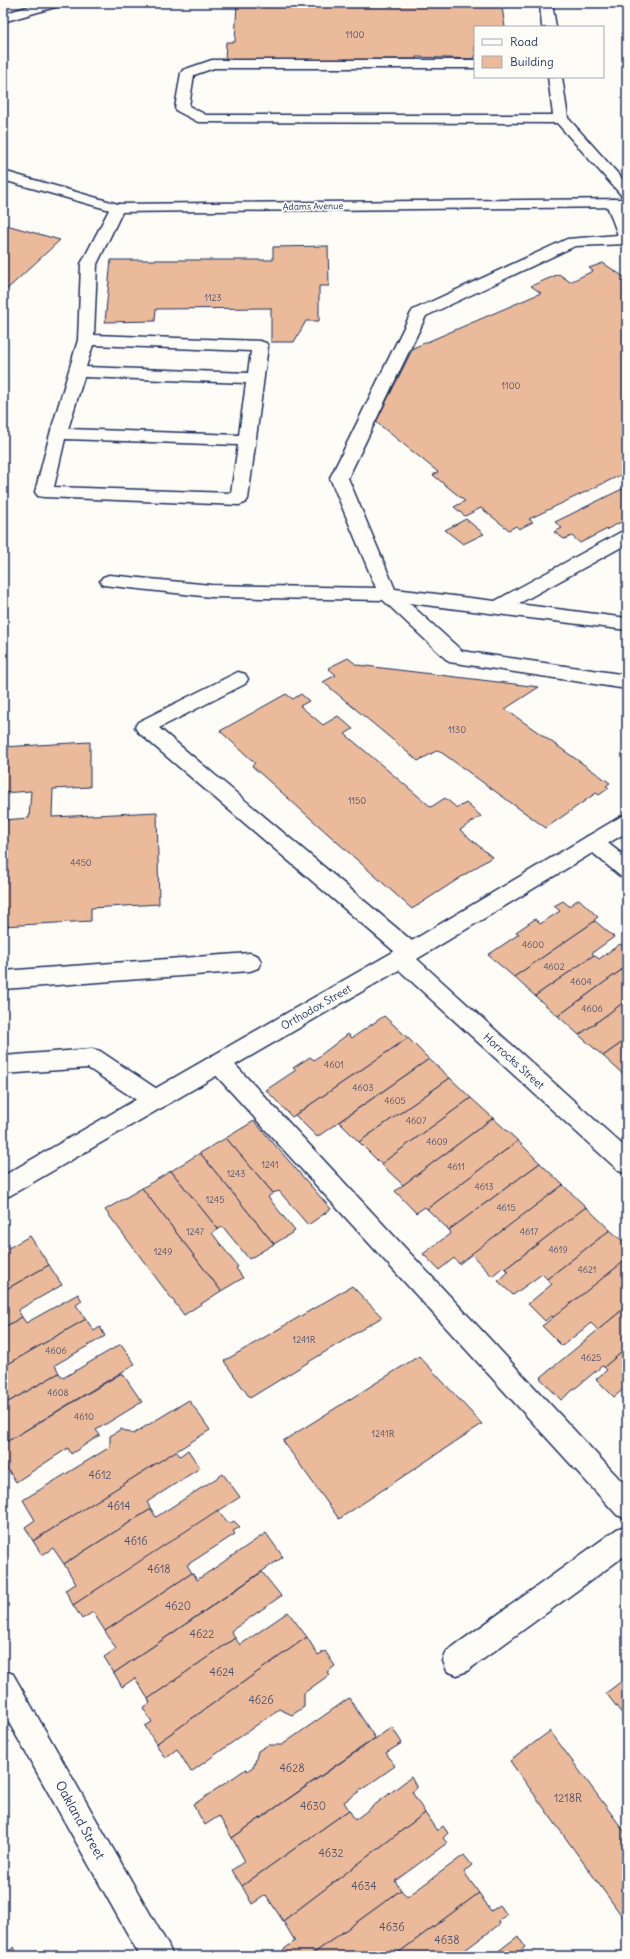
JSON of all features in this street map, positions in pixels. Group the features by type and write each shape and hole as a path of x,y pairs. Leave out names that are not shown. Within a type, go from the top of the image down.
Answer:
{"street":[{"path":"3,18 54,3"},
{"path":"546,3 549,26"},
{"path":"474,64 212,64 188,73 182,108 203,119 561,119"},
{"path":"555,78 561,119 627,193"},
{"name":"Adams Avenue","path":"3,175 117,208 620,203"},
{"path":"620,203 627,239 572,242 419,313 339,478 388,594 456,657 627,682"},
{"path":"86,340 260,346 239,499 44,492 58,434 78,372 86,340 89,264 117,208"},
{"path":"78,372 255,378"},
{"path":"58,434 247,440"},
{"path":"497,608 627,536"},
{"path":"109,581 211,591 388,594 627,624"},
{"name":"Horrocks Street","path":"238,679 145,727 406,955 627,1164"},
{"name":"Orthodox Street","path":"3,1188 406,955 627,822"},
{"path":"593,842 627,870"},
{"path":"3,980 250,962"},
{"path":"3,1065 92,1058 155,1100"},
{"path":"218,1063 627,1506"},
{"path":"457,1661 627,1538"},
{"name":"Oakland Street","path":"3,1684 157,1956"}],"building":[{"path":"237,3 508,3 508,7 502,7 505,26 474,26 474,59 416,57 416,59 225,60 226,42 235,42"},
{"path":"3,224 60,240 3,293"},
{"path":"328,246 329,286 319,286 319,321 306,321 294,342 271,342 271,308 156,309 155,321 105,322 111,260 273,260 273,247"},
{"path":"603,263 627,279 627,472 529,519 533,522 519,529 516,526 509,530 481,508 465,516 454,507 465,501 433,475 438,472 376,422 413,348 541,293 531,286 559,274 570,282 593,271 589,268"},
{"path":"622,489 627,492 627,519 580,543 572,536 564,539 554,532 562,528 555,522"},
{"path":"466,519 484,534 463,544 445,530"},
{"path":"348,658 357,665 539,687 505,709 610,783 606,786 609,788 599,795 596,793 546,828 438,750 418,761 323,682 336,675 328,668"},
{"path":"286,694 293,699 301,694 309,701 300,706 323,725 338,716 353,729 345,734 431,807 445,798 457,808 466,803 481,816 460,830 492,857 412,909 252,766 255,763 220,731"},
{"path":"90,742 90,787 53,789 52,817 157,812 159,904 91,908 91,921 3,926 3,820 29,818 31,791 3,793 3,747"},
{"path":"579,899 598,917 594,920 595,921 514,977 488,955 519,934 516,932 535,919 540,924 560,911 554,906 563,901 569,906"},
{"path":"595,921 614,937 592,953 594,955 535,996 514,977"},
{"path":"620,944 627,949 627,966 558,1016 535,996 594,955 599,959"},
{"path":"627,966 627,1000 579,1035 558,1016"},
{"path":"627,1000 627,1039 603,1056 579,1035"},
{"path":"384,1016 408,1038 292,1117 266,1090 296,1070 293,1068 310,1057 314,1060 348,1034 352,1038"},
{"path":"408,1038 429,1059 317,1137 295,1115"},
{"path":"627,1039 627,1076 626,1077 603,1056"},
{"path":"429,1059 450,1078 359,1142 339,1122"},
{"path":"450,1078 471,1098 381,1164 359,1142"},
{"path":"471,1098 493,1118 403,1185 381,1164"},
{"path":"493,1118 518,1141 427,1209 425,1207 416,1213 395,1191"},
{"path":"254,1121 331,1209 308,1225 279,1191 273,1193 226,1138"},
{"path":"226,1138 273,1193 268,1197 295,1231 274,1244 200,1153"},
{"path":"518,1141 540,1163 449,1230 427,1209"},
{"path":"200,1153 274,1244 249,1259 223,1227 218,1229 171,1171"},
{"path":"540,1163 563,1185 459,1264 454,1258 439,1270 423,1254 451,1233 449,1230"},
{"path":"171,1171 218,1229 212,1233 238,1267 236,1268 243,1278 221,1291 142,1188"},
{"path":"563,1185 586,1207 505,1269 503,1267 492,1276 471,1254"},
{"path":"142,1188 221,1291 184,1315 105,1210"},
{"path":"586,1207 610,1230 547,1279 542,1274 513,1295 498,1281 508,1271 505,1269"},
{"path":"610,1230 627,1245 627,1259 554,1317 551,1316 545,1321 528,1304 552,1284 547,1279"},
{"path":"30,1236 49,1265 3,1291 3,1251"},
{"path":"627,1259 627,1306 598,1330 591,1323 562,1346 542,1326"},
{"path":"49,1265 62,1285 18,1310 22,1317 3,1328 3,1291"},
{"path":"352,1286 382,1317 250,1398 224,1361"},
{"path":"78,1294 82,1301 76,1305 86,1319 3,1367 3,1328 22,1317 26,1323"},
{"path":"627,1306 627,1348 604,1367 602,1366 561,1400 540,1378"},
{"path":"86,1319 94,1331 100,1327 105,1336 55,1365 59,1373 3,1405 3,1367"},
{"path":"121,1344 135,1364 3,1444 3,1405 59,1373 63,1378"},
{"path":"627,1348 627,1386 614,1397 596,1379 607,1370 604,1367"},
{"path":"419,1356 482,1424 339,1519 283,1441"},
{"path":"122,1373 142,1402 96,1430 100,1435 71,1454 68,1448 16,1482 3,1462 3,1444"},
{"path":"189,1400 210,1430 33,1541 25,1527 35,1520 23,1500 110,1447 110,1436 121,1429 133,1434"},
{"path":"188,1450 200,1468 147,1502 151,1509 64,1564 53,1548 42,1555 33,1541 176,1451 180,1456"},
{"path":"223,1474 240,1497 73,1605 65,1590 76,1584 64,1564 151,1509 156,1517"},
{"path":"218,1510 229,1524 234,1521 240,1527 233,1531 235,1534 187,1565 192,1573 105,1631 93,1612 82,1619 73,1605"},
{"path":"266,1533 283,1557 114,1673 104,1657 116,1649 105,1631 192,1573 197,1580"},
{"path":"262,1572 281,1596 231,1631 235,1638 148,1699 135,1678 122,1687 114,1673"},
{"path":"288,1612 307,1637 156,1744 145,1726 152,1722 143,1708 150,1703 148,1699 235,1638 240,1645"},
{"path":"307,1637 318,1655 325,1651 335,1666 327,1672 329,1675 304,1693 304,1707 292,1715 279,1709 191,1772 177,1749 165,1758 156,1744"},
{"path":"627,1677 627,1720 606,1693"},
{"path":"349,1698 375,1738 232,1838 219,1816 205,1825 193,1805 246,1769 247,1771 254,1766 258,1751 268,1745 282,1745"},
{"path":"392,1727 402,1743 386,1753 395,1766 344,1802 349,1810 242,1886 232,1870 245,1861 232,1838"},
{"path":"550,1731 627,1835 627,1923 510,1761"},
{"path":"411,1777 417,1788 412,1792 425,1813 283,1921 266,1895 252,1904 242,1886 349,1810 355,1820"},
{"path":"425,1813 437,1831 443,1826 448,1833 443,1838 447,1843 395,1881 401,1890 310,1956 287,1956 283,1950 295,1941 283,1921"},
{"path":"464,1855 472,1865 464,1872 479,1893 394,1956 310,1956 401,1890 407,1897"},
{"path":"479,1893 491,1911 500,1905 507,1915 499,1921 500,1924 457,1956 394,1956"},
{"path":"518,1936 525,1947 519,1952 522,1956 492,1956"},
{"path":"14,1947 18,1956 3,1956 3,1955"}]}
